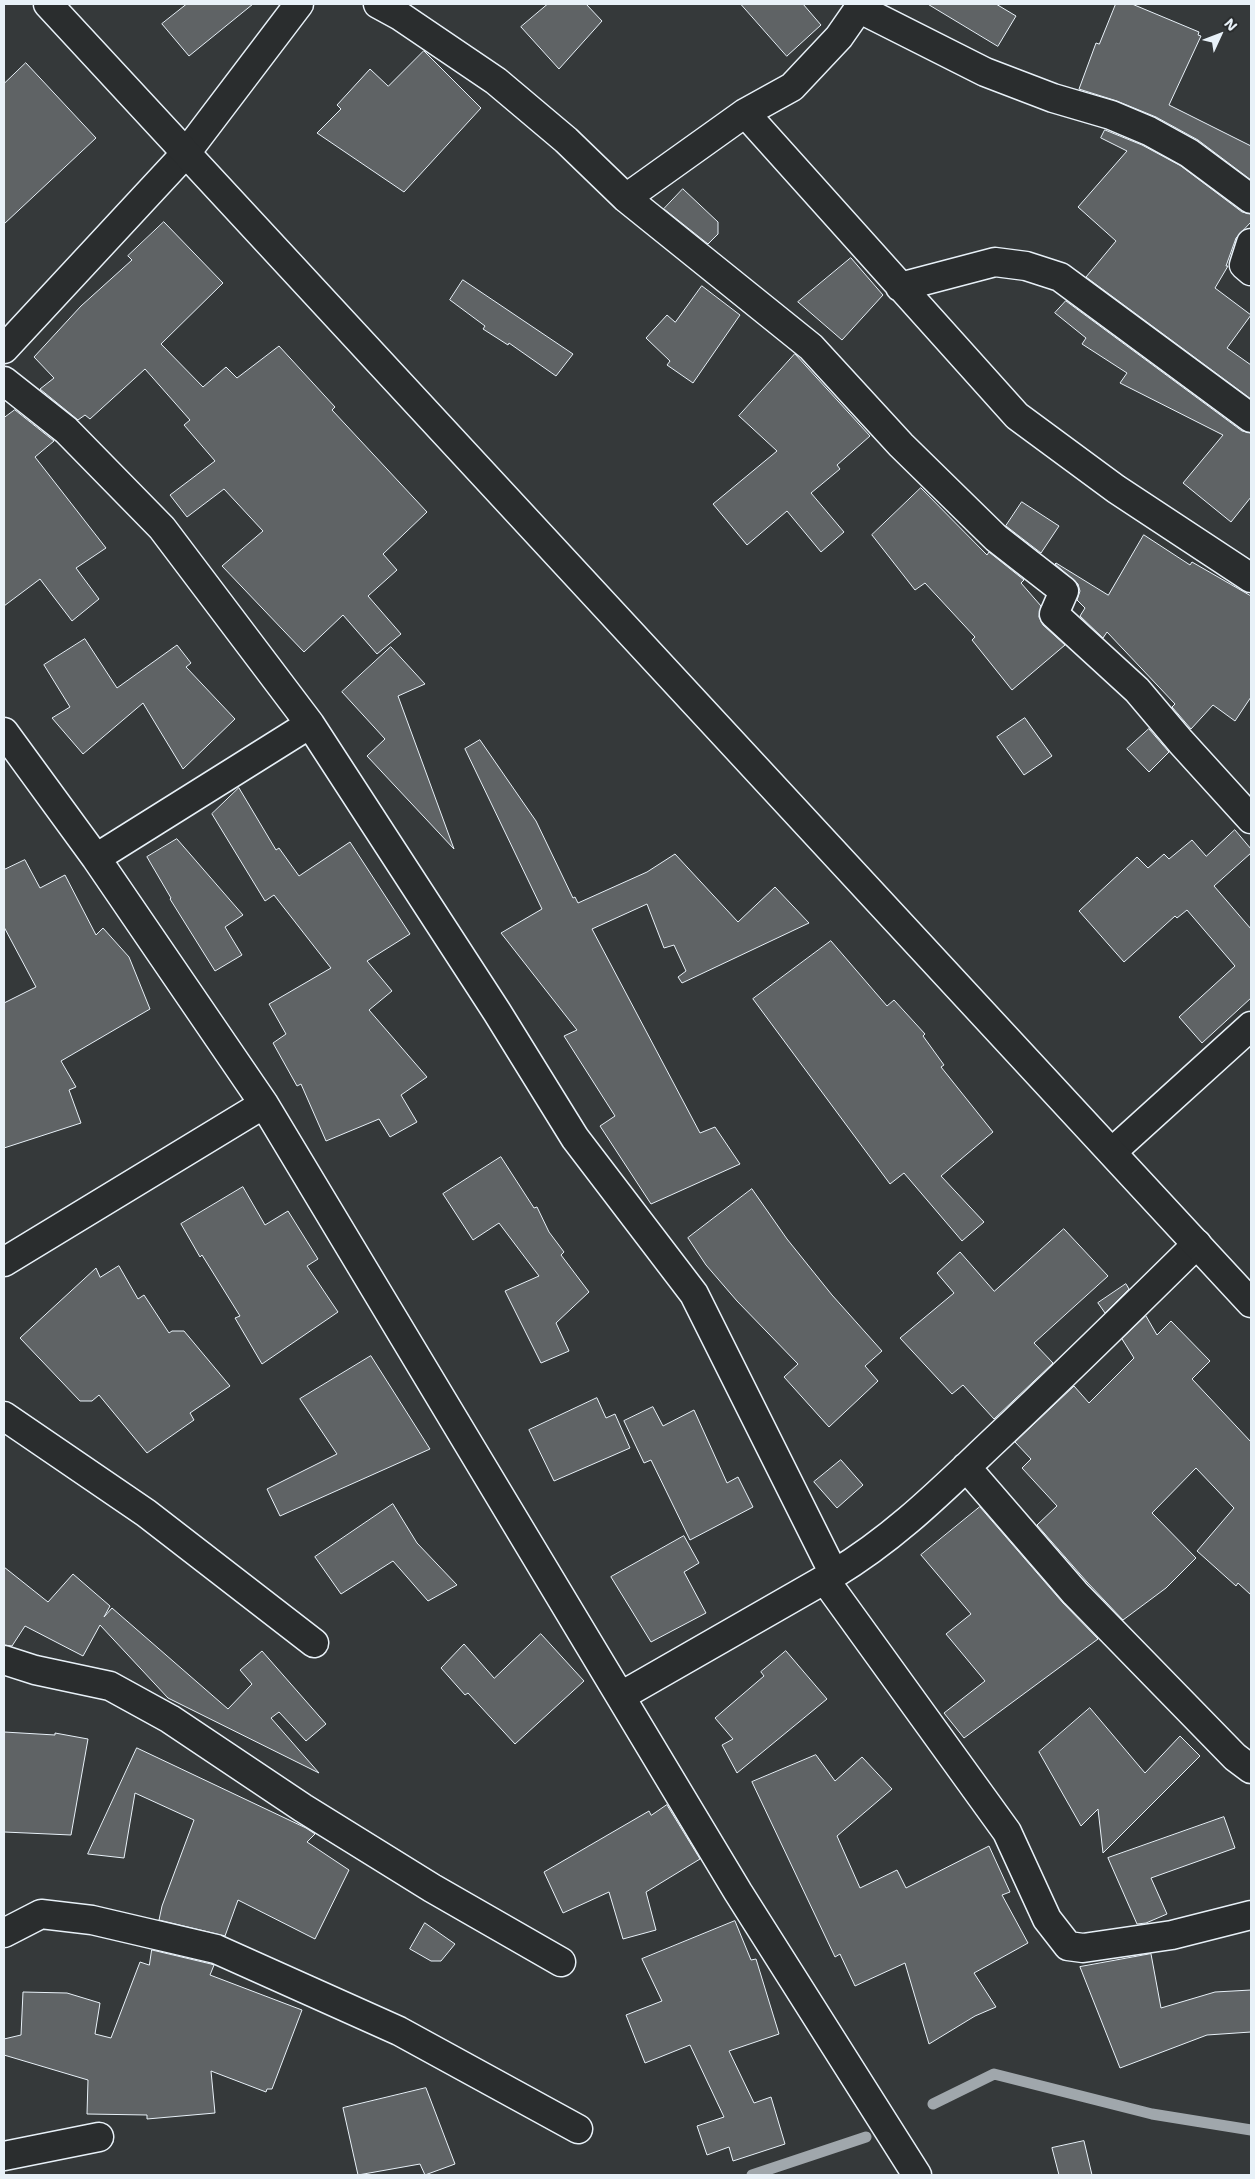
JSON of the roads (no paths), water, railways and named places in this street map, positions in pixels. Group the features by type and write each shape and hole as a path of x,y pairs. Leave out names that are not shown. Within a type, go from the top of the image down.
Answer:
{"street":[{"path":"48,4 1251,1303"},
{"path":"4,349 186,153 299,4"},
{"path":"378,4 400,16 496,81 566,140 626,198 811,347 901,445 996,538 1064,590 1054,614 1137,690 1251,819"},
{"path":"626,198 745,114 792,87 839,37 860,6 985,72 1053,98 1111,114 1150,131 1189,153 1251,199"},
{"path":"745,114 1017,416 1116,488 1251,578"},
{"path":"1251,243 1244,265 1251,271"},
{"path":"900,287 995,262 1026,266 1060,277 1251,418"},
{"path":"4,381 66,430 162,528 310,724 498,1012 575,1138 694,1294 830,1577 1007,1832 1048,1919 1068,1946 1083,1948 1172,1935 1251,1915"},
{"path":"96,858 310,724"},
{"path":"4,732 96,858 264,1104 738,1892 917,2175"},
{"path":"1112,1152 1251,1026"},
{"path":"4,1262 264,1104"},
{"path":"621,1696 868,1554 906,1524 1197,1244"},
{"path":"4,1416 146,1513 314,1643"},
{"path":"966,1467 1075,1593 1235,1757 1251,1769"},
{"path":"4,1660 35,1670 110,1686 170,1719 311,1813 561,1962"},
{"path":"4,1933 41,1914 92,1920 216,1949 399,2031 578,2129"},
{"path":"4,2156 99,2137"}],"waterway":[{"path":"933,2104 994,2074 1152,2114 1251,2130"},
{"path":"752,2175 866,2137"}]}
